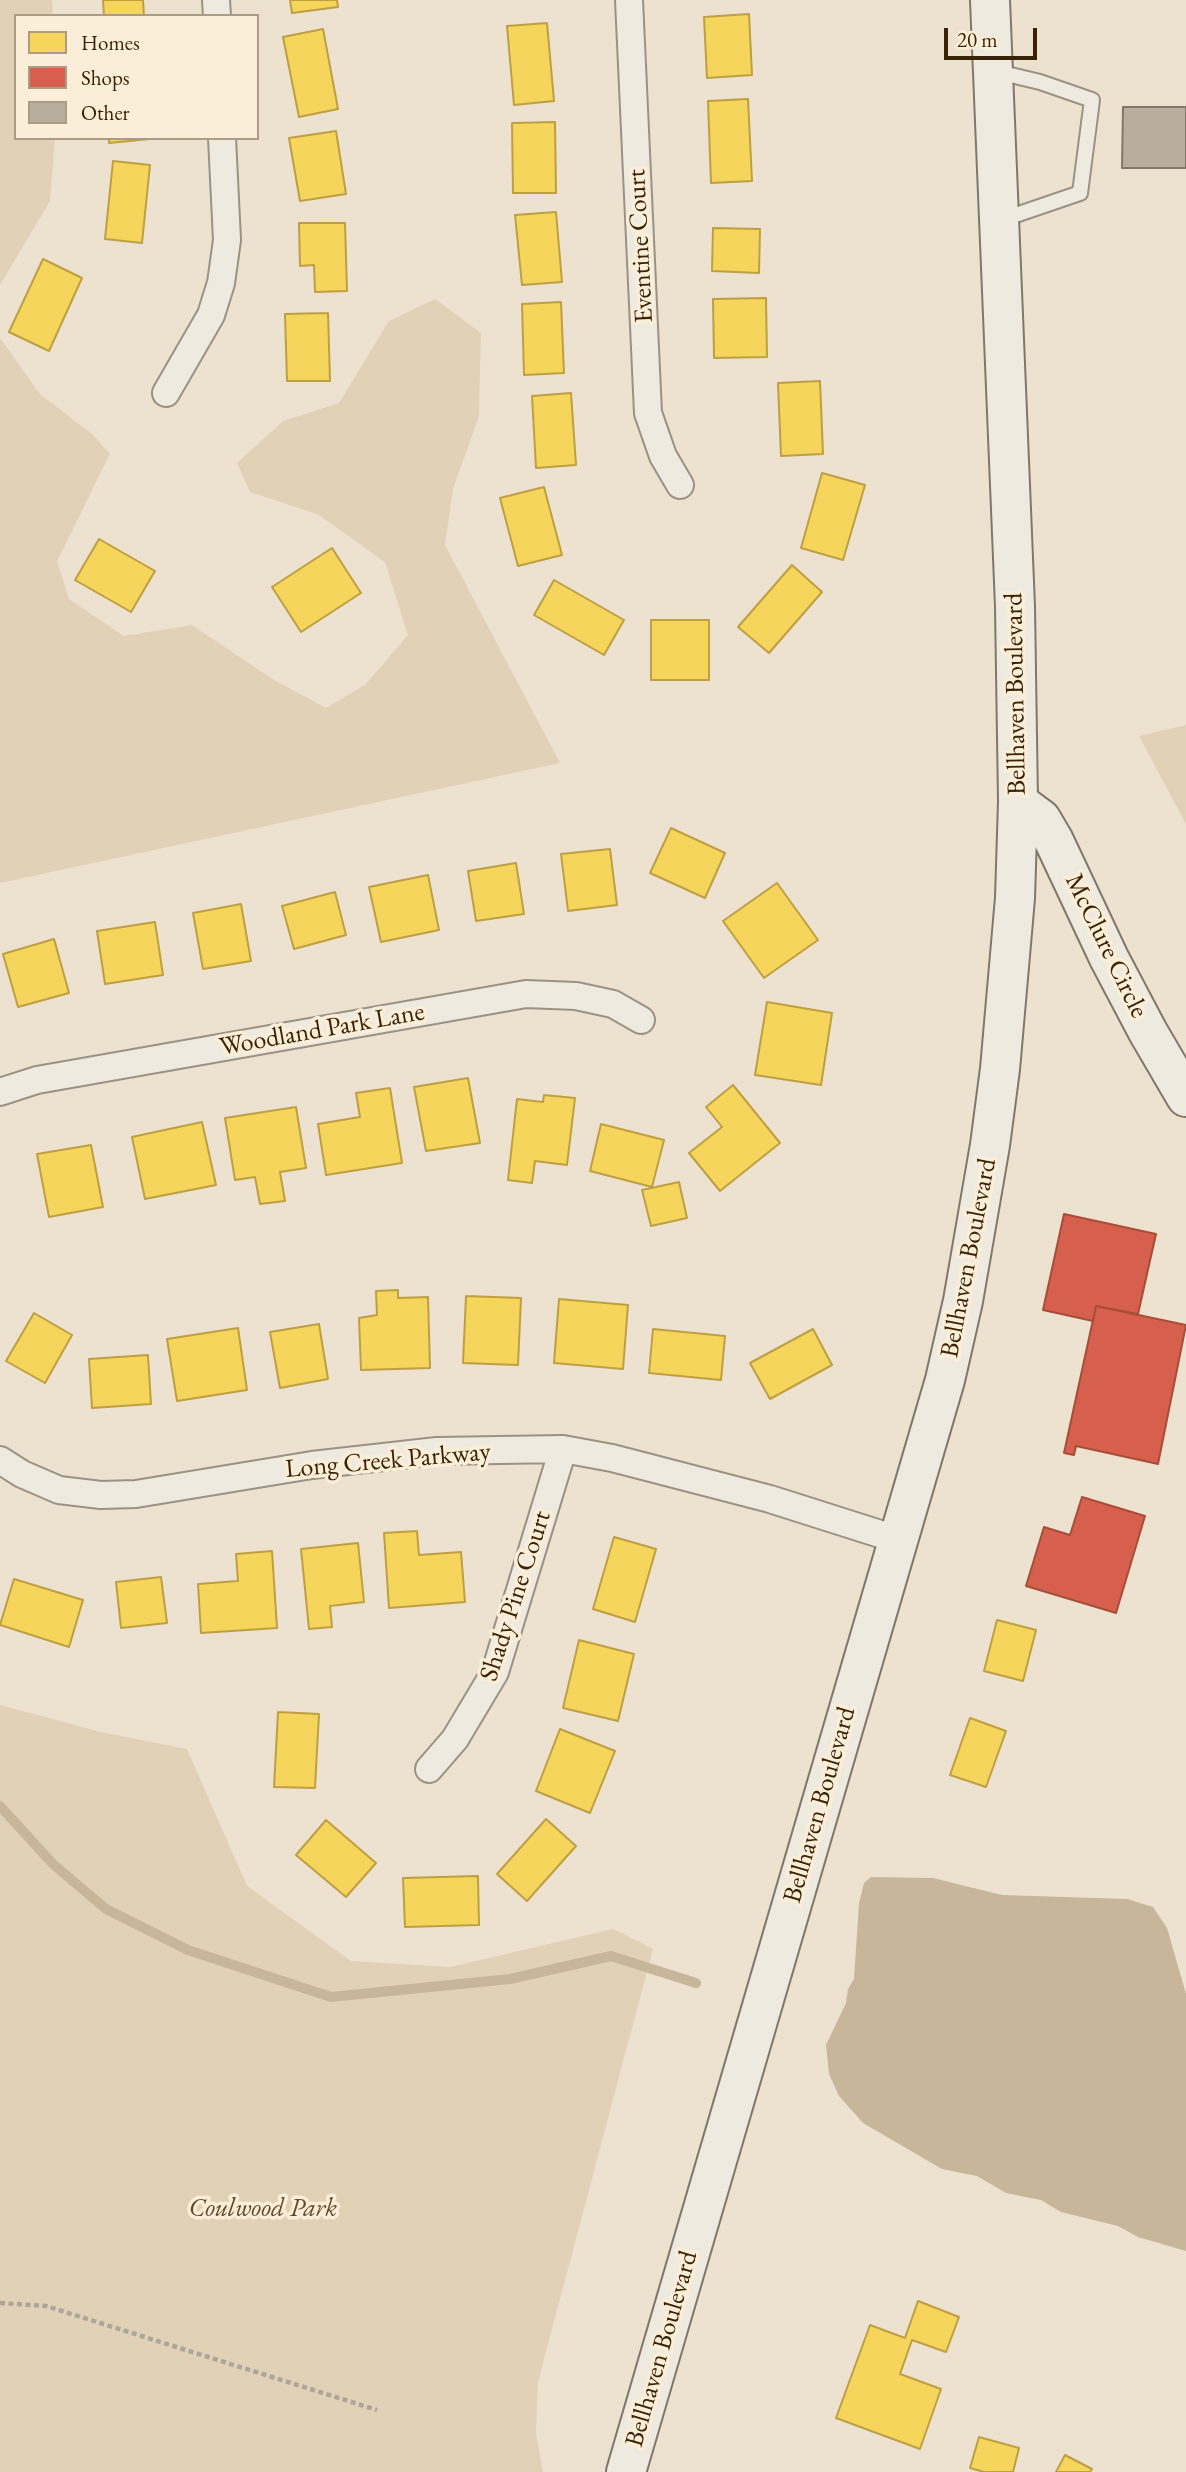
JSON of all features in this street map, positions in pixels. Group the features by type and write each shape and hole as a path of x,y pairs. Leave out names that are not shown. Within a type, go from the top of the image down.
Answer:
{"main road":[{"name":"Bellhaven Boulevard","path":"626,2472 945,1380 958,1324 990,1145 1000,1069 1015,898 1018,803 1015,606 990,0"},
{"name":"McClure Circle","path":"1018,803 1041,819 1054,841 1109,958 1186,1097"}],"street":[{"name":"Eventine Court","path":"629,0 648,413 663,456 680,485"},
{"path":"166,393 211,315 222,283 228,240 222,140"},
{"name":"Woodland Park Lane","path":"0,1092 37,1080 526,994 576,996 613,1004 641,1020"},
{"name":"Long Creek Parkway","path":"0,1460 22,1474 59,1490 101,1496 136,1494 312,1465 437,1451 563,1449 612,1458 769,1499 899,1540"},
{"name":"Shady Pine Court","path":"429,1769 455,1739 495,1672 563,1449"}],"lane":[{"path":"993,71 1040,82 1092,100 1080,193 999,220"}],"path":[{"path":"0,2303 46,2306 377,2410"}],"green space":[{"path":"0,0 52,0 53,14 14,14 14,140 55,140 50,201 0,285"},
{"path":"435,299 481,333 479,416 453,489 445,545 560,763 0,883 0,338 40,394 92,434 110,454 57,561 69,599 124,636 192,625 274,680 326,708 365,685 408,635 385,562 319,515 250,492 237,463 283,421 339,403 389,321"},
{"path":"1186,725 1186,824 1139,736"},
{"name":"Coulwood Park","path":"0,1705 101,1732 187,1749 247,1886 351,1961 450,1967 613,1929 653,1949 538,2382 536,2434 543,2472 0,2472"}],"shaded area":[{"path":"871,1877 933,1878 1002,1895 1127,1899 1153,1907 1167,1928 1186,1994 1186,2251 1138,2237 1118,2226 1061,2212 1041,2200 1006,2193 977,2176 942,2169 863,2123 839,2096 829,2074 826,2045 854,1979 859,1903 864,1883"}],"building: Homes":[{"path":"103,0 143,0 144,14 104,14"},
{"path":"290,0 337,0 338,7 292,13"},
{"path":"749,14 752,75 707,78 704,17"},
{"path":"547,23 554,101 514,105 507,26"},
{"path":"323,29 338,109 299,117 283,37"},
{"path":"748,99 752,181 711,183 708,101"},
{"path":"555,122 556,193 513,193 512,123"},
{"path":"336,131 346,194 300,201 289,138"},
{"path":"109,140 139,140 109,143"},
{"path":"113,161 150,165 142,243 105,239"},
{"path":"556,212 562,282 522,285 515,215"},
{"path":"299,223 345,223 347,291 315,292 314,265 300,266"},
{"path":"713,228 760,229 759,273 712,271"},
{"path":"43,259 82,278 49,351 9,332"},
{"path":"766,298 767,357 714,358 713,299"},
{"path":"561,302 564,373 524,375 522,304"},
{"path":"328,313 330,381 287,381 285,314"},
{"path":"820,381 823,454 781,456 778,383"},
{"path":"571,393 576,465 536,468 532,396"},
{"path":"822,473 865,485 843,560 801,548"},
{"path":"544,487 562,555 518,566 500,498"},
{"path":"99,539 155,571 131,612 75,580"},
{"path":"332,548 361,593 301,632 272,587"},
{"path":"792,565 822,592 769,653 738,627"},
{"path":"554,580 624,620 604,655 534,615"},
{"path":"651,620 709,620 709,680 651,680"},
{"path":"671,828 725,853 705,898 650,873"},
{"path":"610,849 617,905 568,911 561,854"},
{"path":"516,863 524,914 476,921 468,871"},
{"path":"428,875 439,930 381,942 369,887"},
{"path":"777,883 818,940 764,978 723,921"},
{"path":"335,892 346,935 294,949 282,906"},
{"path":"241,904 251,961 203,969 193,913"},
{"path":"155,922 163,975 105,984 97,931"},
{"path":"54,939 69,993 18,1007 3,954"},
{"path":"767,1002 832,1013 821,1085 755,1075"},
{"path":"468,1078 480,1143 426,1151 414,1087"},
{"path":"733,1085 780,1143 720,1191 689,1153 722,1127 706,1107"},
{"path":"390,1088 402,1163 326,1175 318,1124 360,1117 356,1093"},
{"path":"544,1095 575,1098 567,1165 535,1161 532,1183 508,1180 517,1099 543,1102"},
{"path":"296,1107 306,1168 280,1172 285,1201 260,1204 255,1177 235,1180 225,1118"},
{"path":"202,1122 216,1185 145,1199 132,1137"},
{"path":"601,1124 664,1140 652,1187 590,1171"},
{"path":"91,1145 103,1207 49,1217 37,1154"},
{"path":"679,1182 687,1218 651,1226 642,1190"},
{"path":"398,1290 398,1298 428,1297 430,1368 361,1370 359,1318 377,1315 376,1291"},
{"path":"466,1296 521,1298 518,1365 463,1363"},
{"path":"559,1299 628,1305 623,1369 554,1363"},
{"path":"34,1313 72,1335 45,1383 6,1361"},
{"path":"319,1324 328,1379 280,1388 270,1332"},
{"path":"238,1328 247,1390 177,1401 167,1339"},
{"path":"653,1329 725,1336 721,1380 649,1373"},
{"path":"813,1329 832,1365 770,1399 750,1363"},
{"path":"148,1355 151,1404 92,1408 89,1359"},
{"path":"417,1531 419,1555 461,1552 465,1602 389,1608 384,1533"},
{"path":"614,1537 656,1549 635,1622 593,1609"},
{"path":"358,1543 364,1602 330,1606 332,1627 309,1629 301,1549"},
{"path":"272,1551 277,1628 201,1633 198,1584 238,1581 236,1554"},
{"path":"161,1577 167,1623 121,1628 116,1582"},
{"path":"14,1579 83,1600 69,1647 0,1625"},
{"path":"997,1620 1036,1630 1023,1681 984,1671"},
{"path":"579,1640 634,1654 618,1721 563,1708"},
{"path":"278,1712 319,1714 315,1788 274,1787"},
{"path":"970,1718 1006,1731 986,1787 950,1775"},
{"path":"560,1729 615,1751 590,1813 536,1791"},
{"path":"546,1819 576,1846 527,1901 497,1874"},
{"path":"326,1820 376,1863 346,1897 296,1855"},
{"path":"478,1876 479,1925 405,1927 403,1878"},
{"path":"918,2301 959,2317 946,2352 912,2340 900,2374 941,2389 920,2449 836,2418 870,2325 905,2338"},
{"path":"979,2437 1019,2448 1013,2472 984,2472 970,2468"},
{"path":"1065,2455 1092,2469 1090,2472 1056,2472"}],"building: Shops":[{"path":"1064,1214 1156,1234 1138,1314 1096,1306 1093,1321 1043,1310"},
{"path":"1096,1306 1186,1325 1158,1464 1076,1446 1074,1455 1064,1453"},
{"path":"1082,1497 1145,1516 1116,1613 1026,1586 1044,1527 1070,1535"}],"building: Other":[{"path":"1123,107 1186,107 1186,168 1122,168"}],"waterway":[{"path":"0,1806 53,1864 106,1909 188,1950 331,1997 510,1979 611,1956 696,1983"}]}
